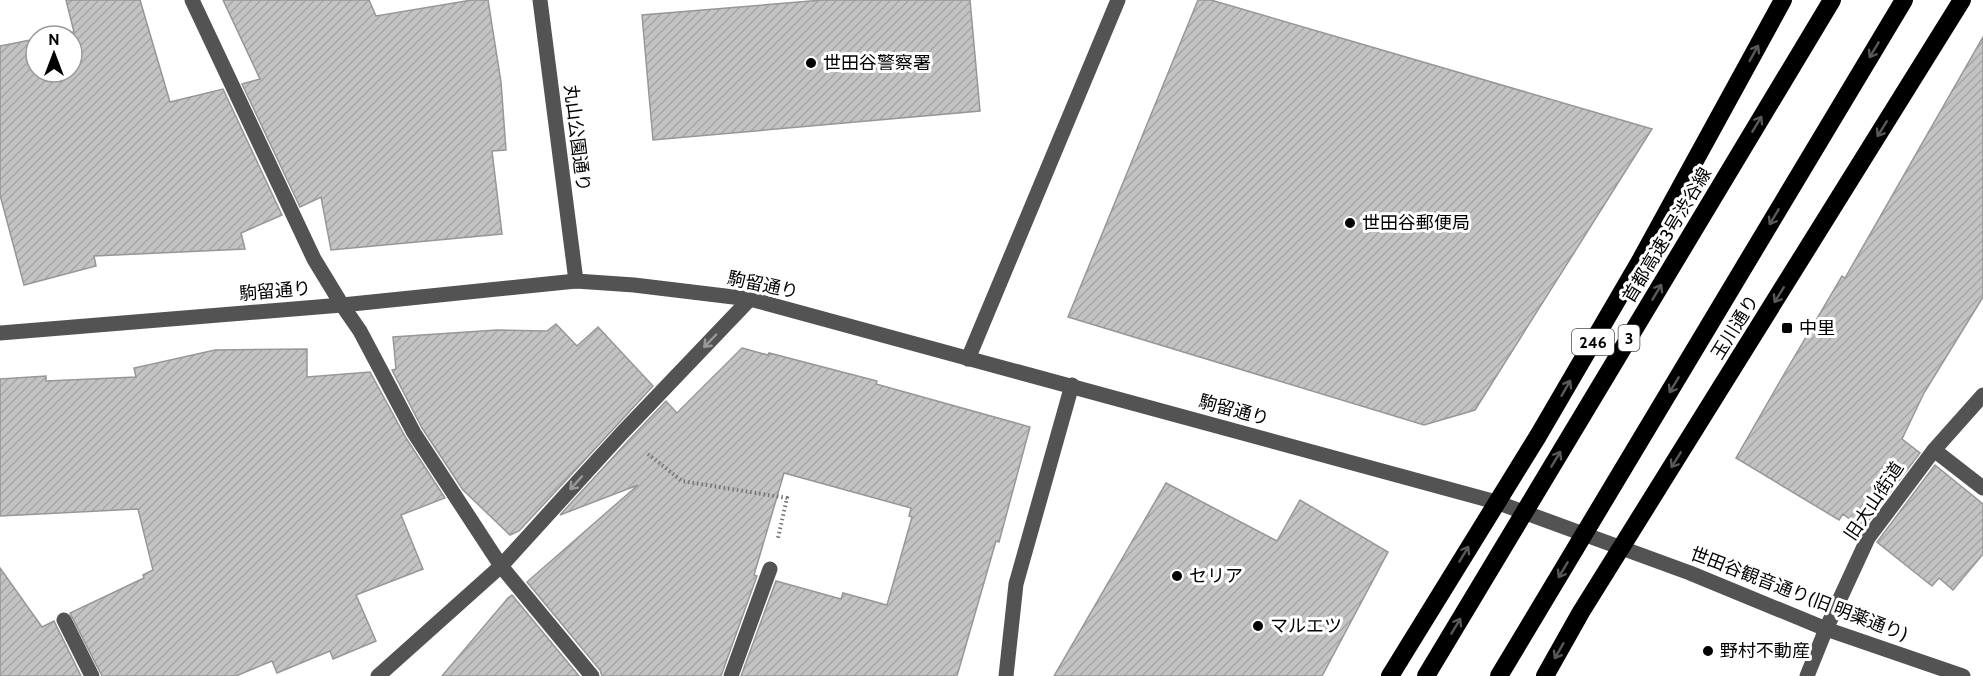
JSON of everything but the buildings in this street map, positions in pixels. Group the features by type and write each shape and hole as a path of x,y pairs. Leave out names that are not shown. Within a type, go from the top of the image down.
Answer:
{"highway":[{"name":"246","path":"1390,676 1538,436 1640,261 1783,0"},
{"name":"首都高速3号渋谷線","path":"1426,676 1832,0"},
{"path":"1499,676 1905,0"},
{"name":"玉川通り","path":"1545,676 1581,612 1962,0"}],"street":[{"path":"192,0 314,259 360,331 414,433 501,566 592,676"},
{"name":"丸山公園通り","path":"540,0 576,281"},
{"path":"968,358 1118,0"},
{"name":"駒留通り","path":"0,333 342,305 576,281 634,285 750,299 1497,502 1623,547"},
{"path":"378,676 501,566 622,433 750,299"},
{"path":"1006,676 1016,584 1072,385"},
{"name":"旧大山街道","path":"1807,676 1868,538 1934,450 1983,395"},
{"path":"1934,450 1983,488"},
{"name":"世田谷観音通り(旧 明薬通り)","path":"1623,547 1826,629 1963,676"},
{"path":"731,676 770,569"},
{"path":"64,621 92,676"}],"path":[{"path":"622,433 682,481 787,498 770,569"}],"place":[{"name":"世田谷警察署","path":"811,63"},
{"name":"世田谷郵便局","path":"1350,223"},
{"name":"中里","path":"1787,328"},
{"name":"セリア","path":"1177,576"},
{"name":"マルエツ","path":"1258,626"},
{"name":"野村不動産","path":"1708,651"}]}
